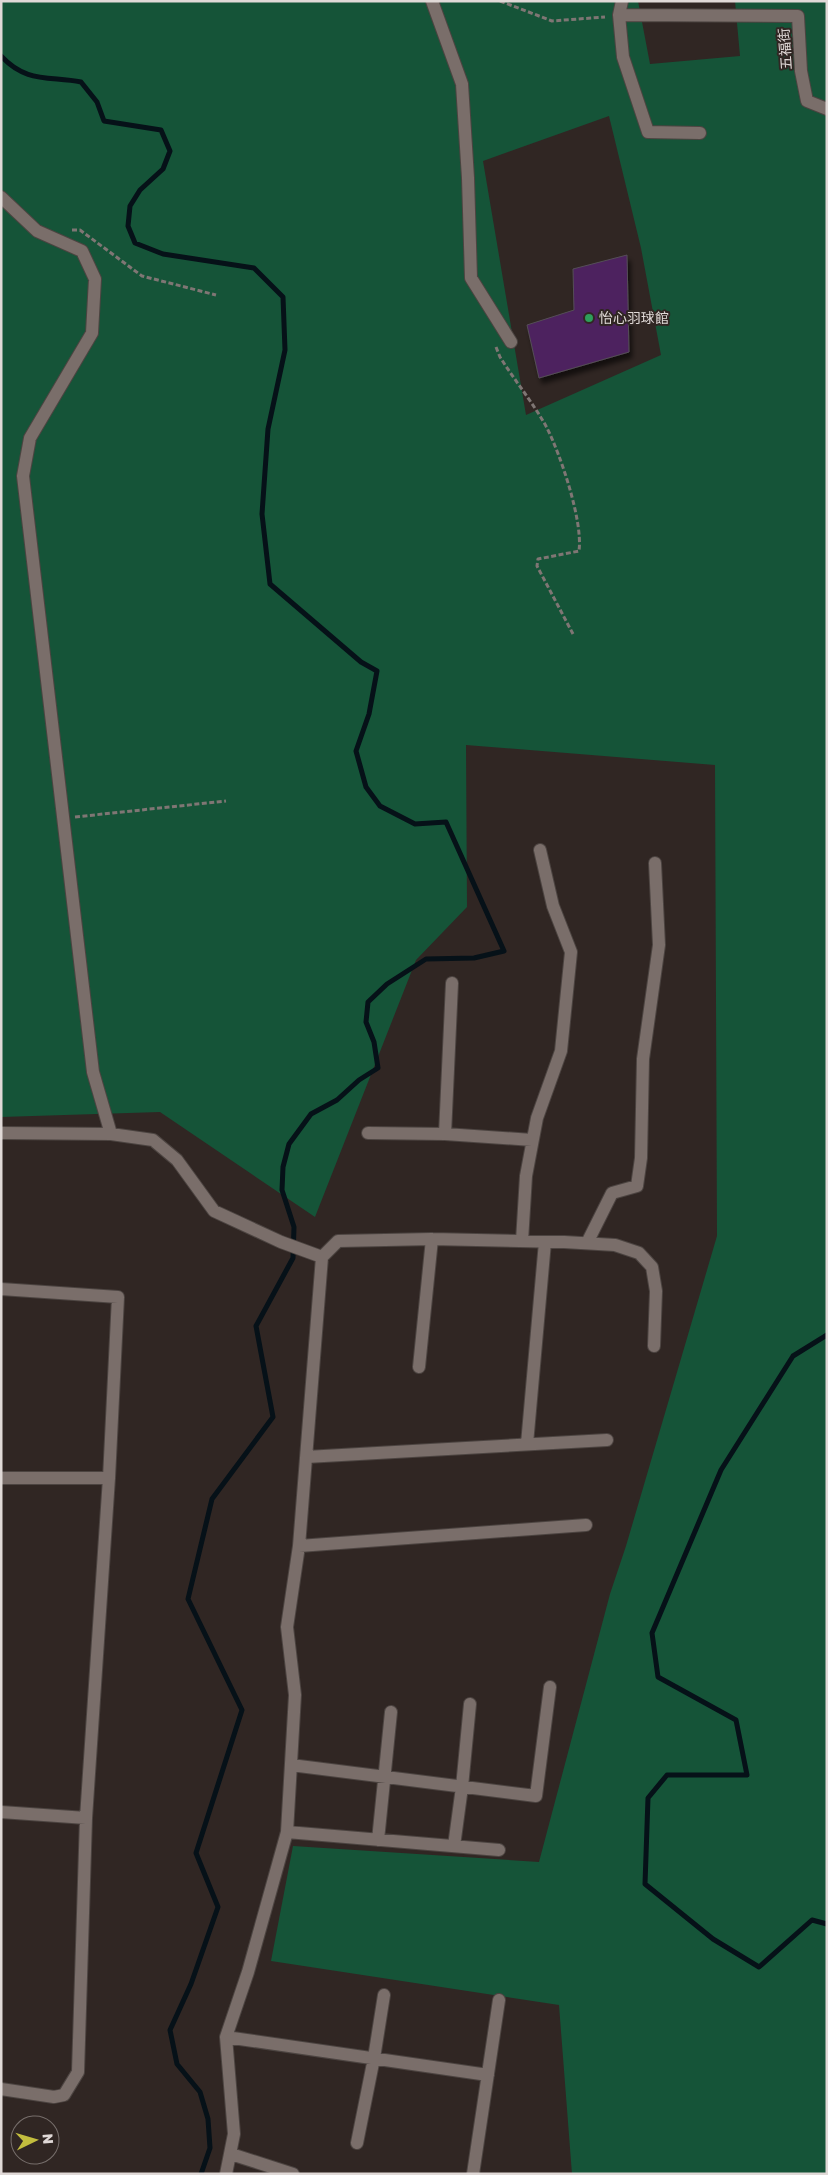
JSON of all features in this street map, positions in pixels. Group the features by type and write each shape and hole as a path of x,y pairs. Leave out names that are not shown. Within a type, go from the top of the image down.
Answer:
{"street":[{"path":"432,1 462,84 472,278 511,342"},
{"path":"622,1 619,15 623,58 648,132 700,133"},
{"name":"五福街","path":"619,15 798,16 801,71 807,102 827,109"},
{"path":"1,197 37,231 82,251 95,279 92,333 30,438 23,476 93,1072 111,1134"},
{"path":"522,1241 526,1176 532,1140 561,1051 571,952 553,906 540,850"},
{"path":"587,1243 612,1193 637,1186 641,1158 643,1059 659,946 655,863"},
{"path":"445,1134 452,983"},
{"path":"1,1133 111,1134 153,1140 177,1160 214,1211 281,1242 322,1257"},
{"path":"368,1133 445,1134 532,1140"},
{"path":"226,2174 234,2134 226,2037 248,1972 287,1832 295,1695 287,1627 299,1546 322,1257 338,1241 432,1239 615,1245 639,1253 652,1266 656,1291 654,1346"},
{"path":"419,1367 432,1239"},
{"path":"528,1444 545,1242"},
{"path":"1,1289 118,1297 109,1478 86,1818 78,2072 64,2095 54,2098 1,2089"},
{"path":"306,1457 607,1440"},
{"path":"1,1478 109,1478"},
{"path":"299,1546 586,1525"},
{"path":"291,1765 536,1796 550,1687"},
{"path":"454,1846 470,1704"},
{"path":"378,1840 391,1712"},
{"path":"1,1812 86,1818"},
{"path":"287,1832 499,1850"},
{"path":"357,2143 384,1995"},
{"path":"473,2174 499,2000"},
{"path":"226,2037 488,2075"},
{"path":"231,2154 293,2174"}],"path":[{"path":"500,1 552,22 619,15"},
{"path":"63,230 80,230 142,276 216,296"},
{"path":"494,340 500,357 547,428 576,513 579,551 538,559 537,566 573,634"},
{"path":"64,818 226,802"}],"green space":[{"path":"1,1 638,1 650,64 740,56 735,1 827,1 827,2174 572,2174 559,2005 271,1961 293,1846 539,1862 610,1594 626,1546 717,1236 715,765 466,745 467,907 416,960 315,1217 160,1112 1,1117","holes":["609,116 641,248 661,355 526,415 483,161"]}],"building":[{"name":"怡心羽球館","path":"627,255 629,352 539,378 527,325 574,310 573,269"}],"waterway":[{"path":"1,56 10,65 29,75 81,82 97,102 104,121 161,130 170,151 163,169 140,190 130,206 128,226 135,243 163,254 254,268 283,297 285,350 268,429 262,514 270,584 361,662 377,671 369,714 356,751 366,787 380,806 415,824 446,822 504,951 474,958 426,959 387,984 368,1002 366,1022 374,1042 378,1068 359,1080 337,1100 311,1114 289,1144 283,1167 282,1190 294,1227 293,1258 256,1326 273,1417 212,1499 188,1599 242,1710 196,1853 218,1907 191,1984 170,2030 177,2064 200,2092 208,2119 210,2148 201,2174"},
{"path":"827,1335 793,1356 721,1470 652,1633 658,1677 736,1720 747,1775 667,1775 648,1798 645,1884 713,1939 759,1967 812,1920 827,1924"}],"place":[{"name":"怡心羽球館","path":"589,318"}]}
